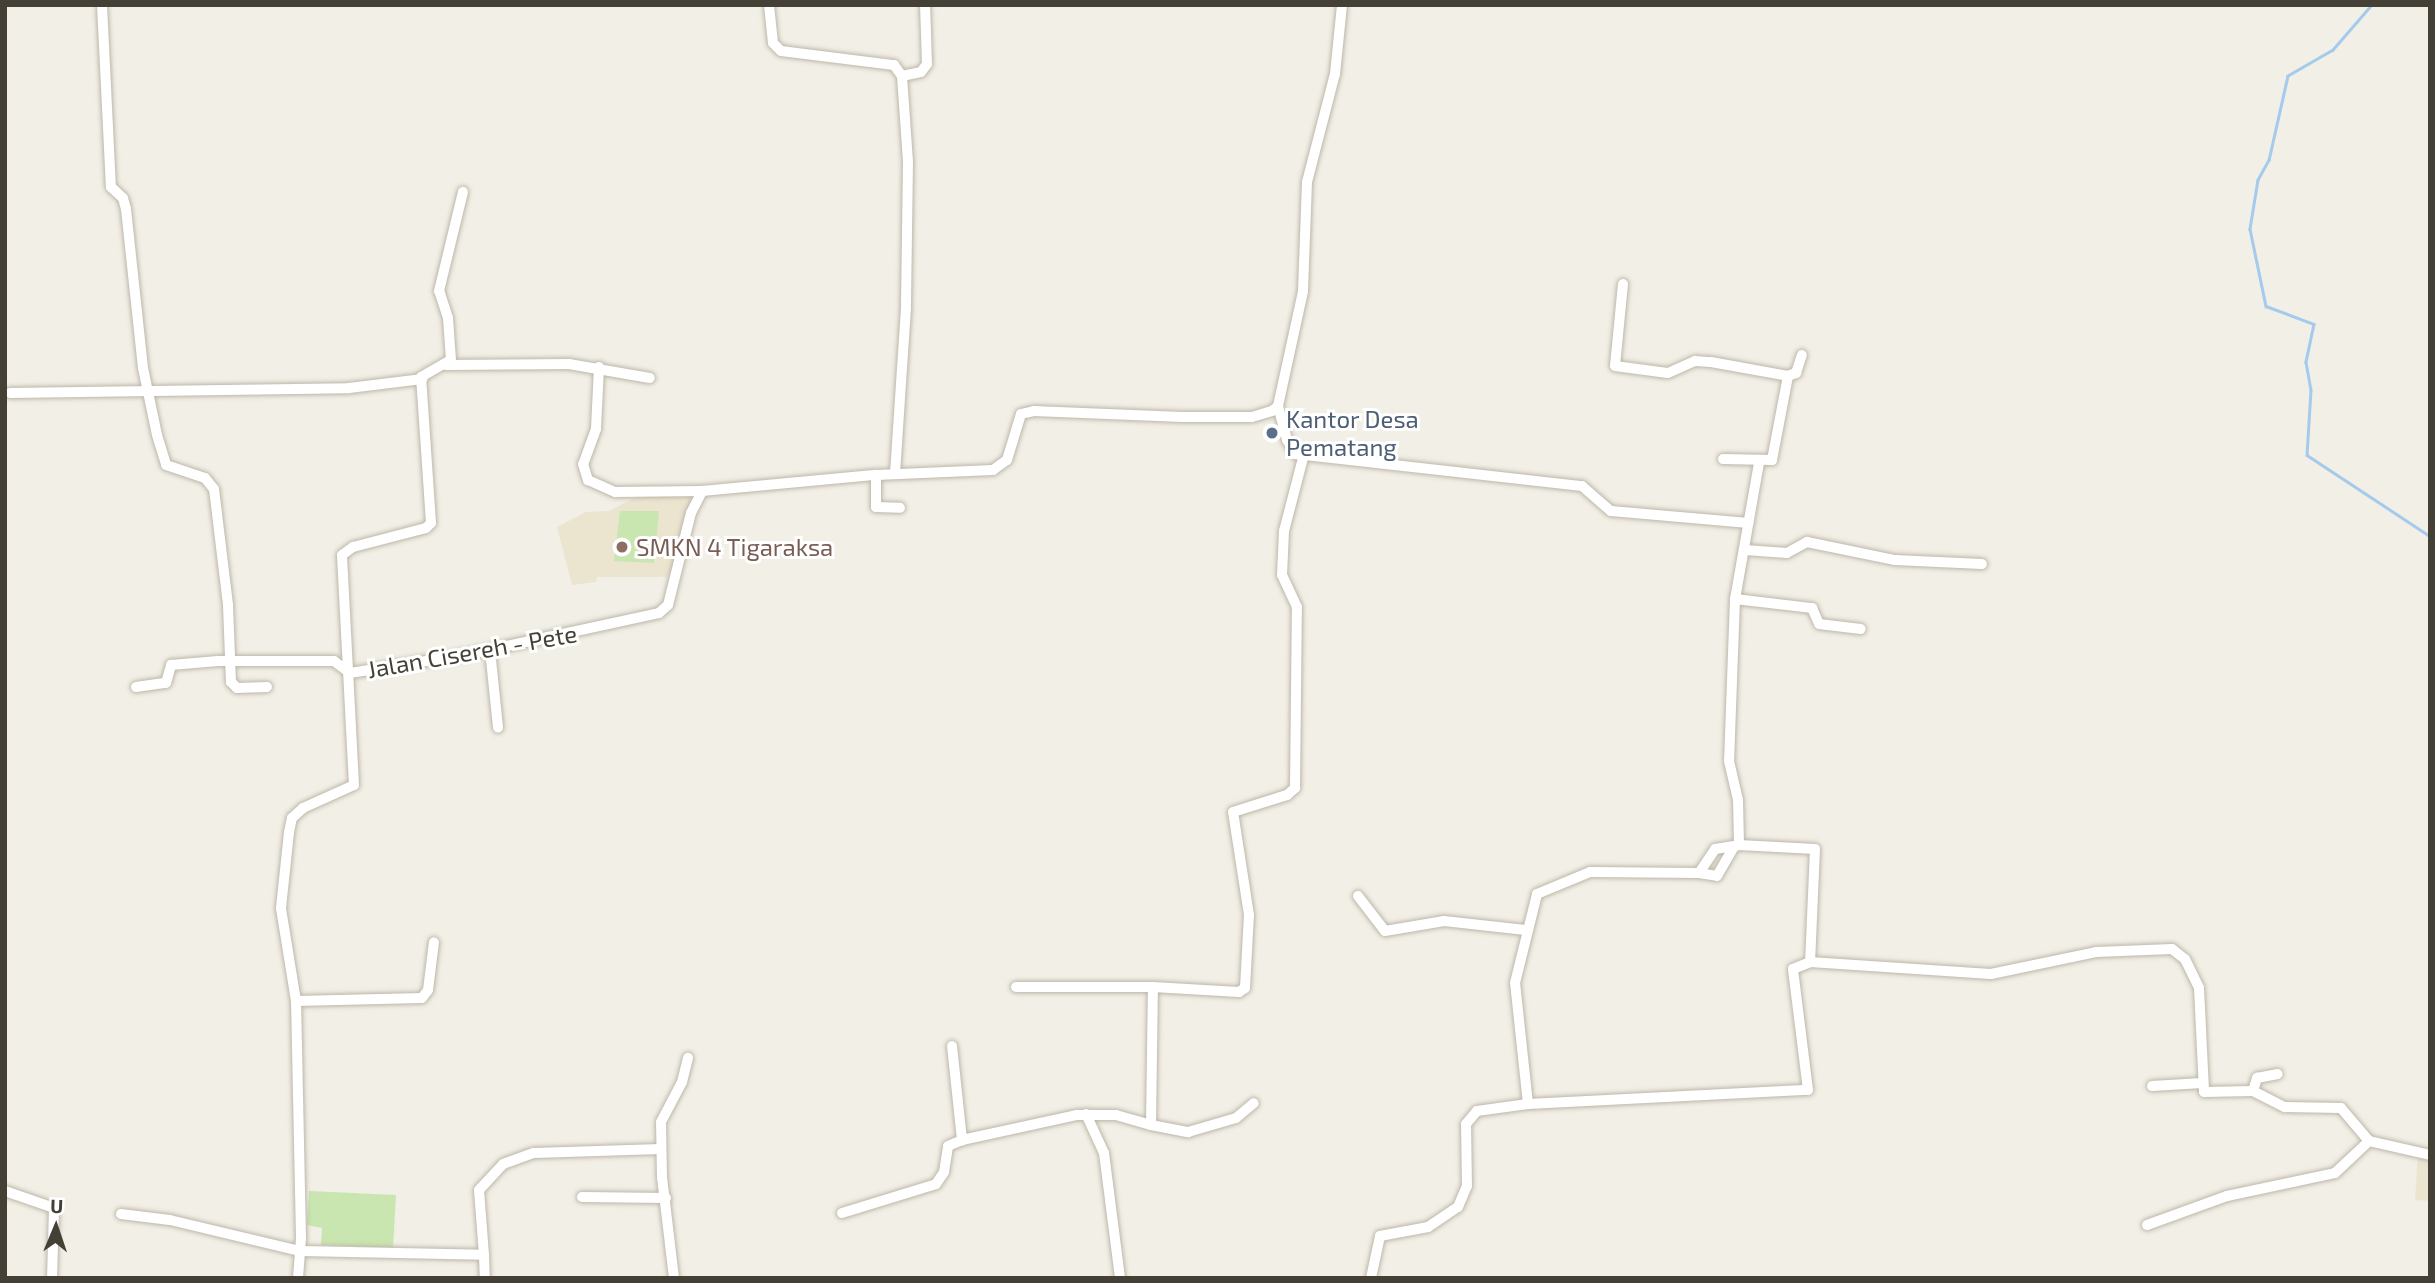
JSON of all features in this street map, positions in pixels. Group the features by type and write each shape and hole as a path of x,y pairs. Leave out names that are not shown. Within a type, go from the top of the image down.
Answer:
{"street":[{"path":"102,5 111,187 123,198 126,209 143,368 166,465 205,478 214,489 232,660 232,685 267,687"},
{"path":"769,5 772,43 780,51 894,65 902,76 908,161 906,308 895,474"},
{"path":"902,76 921,72 927,64 925,5"},
{"path":"1342,5 1335,74 1307,182 1305,271 1278,406 1290,448 1304,454 1582,486 1611,511 1748,523"},
{"path":"446,365 451,357 450,330 439,291 463,192"},
{"path":"1623,284 1615,366 1668,373 1703,362 1788,376 1796,373 1802,355"},
{"path":"350,673 342,555 353,547 426,528 431,523 422,379 424,373 446,365 599,367 650,377"},
{"path":"599,367 596,429 583,464 588,480 615,492 702,491 876,475 993,470 1007,460 1017,423 1027,412 1252,416 1278,406"},
{"path":"1723,459 1769,463 1774,456 1788,376"},
{"path":"10,393 349,388 422,379"},
{"path":"1016,987 1153,987 1239,992 1246,984 1249,915 1233,812 1287,795 1295,788 1297,607 1282,575 1284,531 1304,454"},
{"path":"1528,1104 1515,983 1537,894 1577,876 1699,873 1717,876 1737,846 1738,800 1728,750 1735,598 1759,463"},
{"path":"876,475 876,507 901,509"},
{"name":"Jalan Cisereh - Pete","path":"298,1278 300,1251 296,1001 281,908 292,818 303,808 354,787 350,673 491,650 664,611 691,513 702,491"},
{"path":"1745,550 1787,553 1811,542 1895,560 1982,564"},
{"path":"1735,598 1812,608 1819,624 1861,629"},
{"path":"491,650 498,728"},
{"path":"135,687 166,683 171,665 232,660 334,661 350,673"},
{"path":"1699,873 1715,849 1737,846 1814,848 1810,962"},
{"path":"1358,896 1385,931 1444,921 1526,930"},
{"path":"296,1001 422,998 428,989 434,942"},
{"path":"1371,1278 1384,1233 1428,1227 1458,1207 1467,1186 1469,1116 1484,1109 1528,1104 1808,1090 1793,969 1810,962 1991,974 2096,952 2172,949 2185,959 2199,988 2202,1083 2208,1093 2253,1091 2277,1106 2342,1108 2369,1141 2430,1155"},
{"path":"1151,1125 1153,987"},
{"path":"952,1046 962,1140"},
{"path":"674,1278 661,1149 663,1112 682,1082 688,1058"},
{"path":"2253,1091 2257,1078 2278,1074"},
{"path":"2152,1086 2202,1083"},
{"path":"842,1213 936,1184 944,1172 948,1146 962,1140 1086,1114 1116,1115 1188,1132 1233,1119 1254,1103"},
{"path":"1086,1114 1104,1153 1119,1278"},
{"path":"2147,1225 2227,1196 2335,1172 2369,1141"},
{"path":"485,1278 479,1190 503,1164 534,1153 661,1149"},
{"path":"5,1191 54,1208 52,1278"},
{"path":"582,1197 666,1198"},
{"path":"121,1214 170,1220 300,1251 484,1255"},
{"path":"1374,1264 1381,1278"}],"shaded area":[{"name":"SMKN 4 Tigaraksa","path":"665,494 691,495 674,567 666,577 597,577 596,582 572,585 557,527 586,512 609,511 632,499"},
{"path":"2418,1153 2430,1155 2430,1201 2415,1200"}],"green space":[{"path":"620,511 659,511 654,563 614,561"},
{"path":"309,1191 396,1195 393,1248 321,1245 322,1228 307,1225"}],"waterway":[{"path":"2372,5 2333,50 2288,76 2269,160 2258,180 2250,229 2266,306 2314,324 2306,362 2311,390 2307,455 2430,536"}],"place":[{"name":"Kantor Desa Pematang","path":"1272,433"},
{"name":"SMKN 4 Tigaraksa","path":"622,547"}]}
